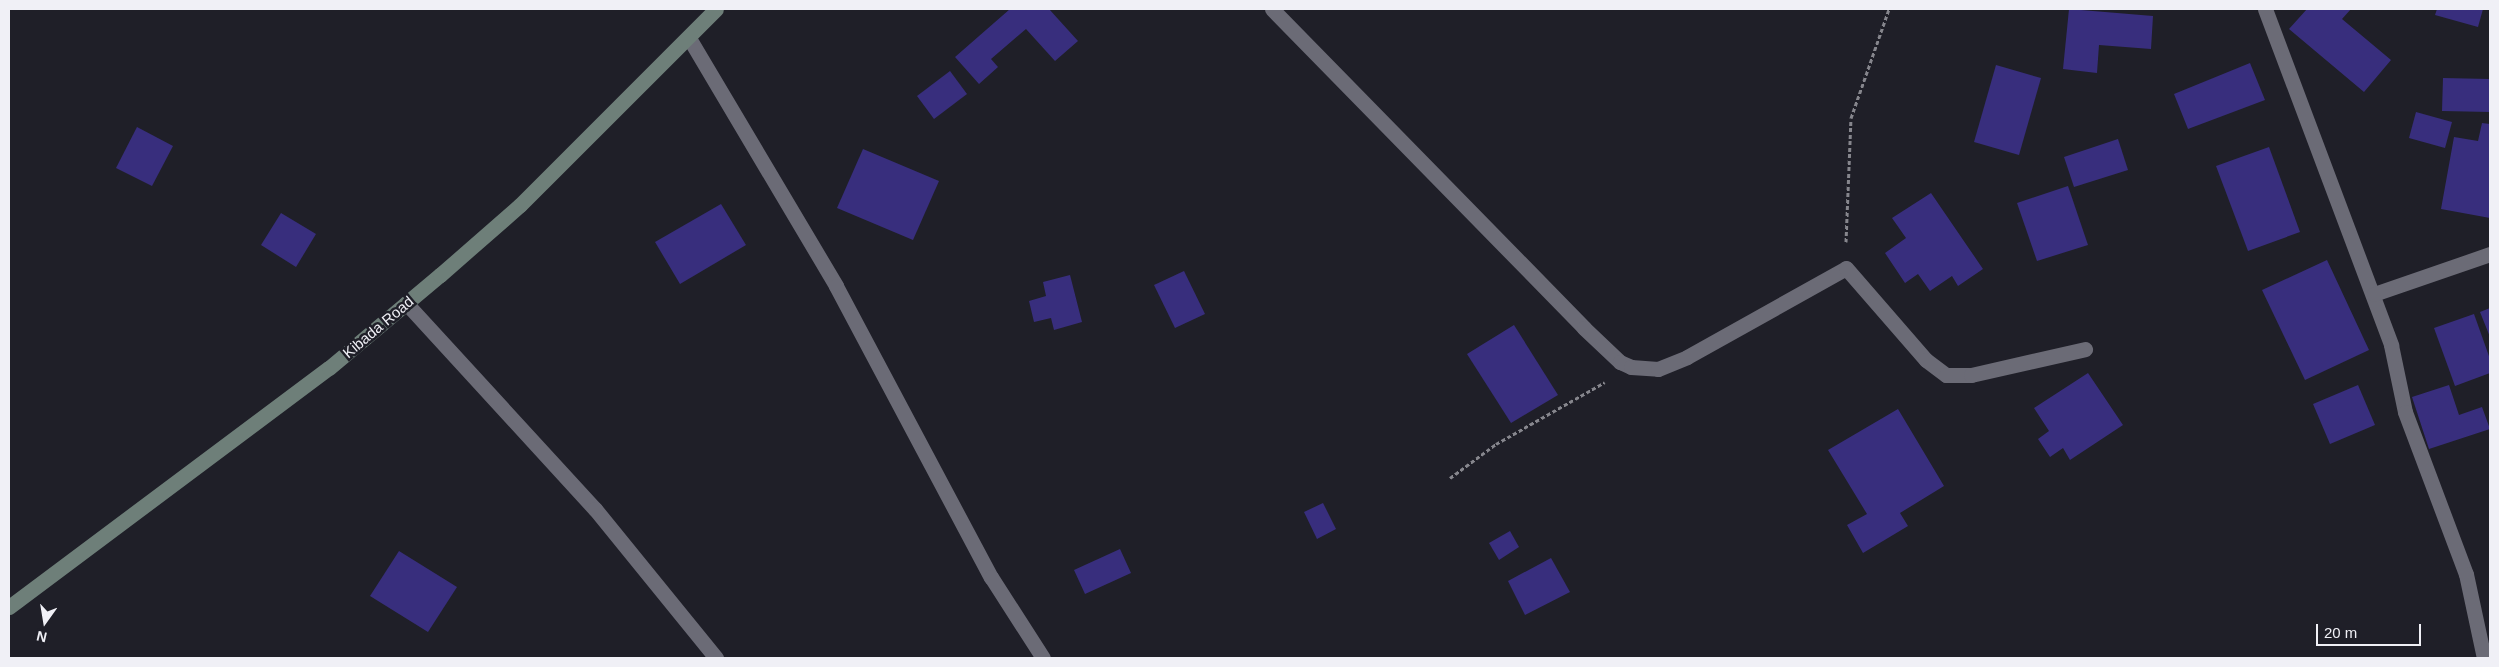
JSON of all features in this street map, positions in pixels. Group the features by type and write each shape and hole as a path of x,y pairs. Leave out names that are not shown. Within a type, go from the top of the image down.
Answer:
{"main road":[{"name":"Kibada Road","path":"9,607 321,374 406,303 520,205 716,9"}],"street":[{"path":"1272,9 1584,328 1620,362 1631,366 1658,369 1687,357 1846,268 1936,370 1946,375 1971,375 2085,349"},
{"path":"2265,9 2374,294 2391,345 2405,412 2466,574 2484,658"},
{"path":"689,38 836,286 991,577 1042,658"},
{"path":"2374,294 2490,254"},
{"path":"406,303 596,509 716,658"}],"path":[{"path":"1846,268 1851,118 1889,9"},
{"path":"1450,478 1496,444 1631,366"}],"building":[{"path":"1010,9 1049,9 1078,41 1055,61 1026,29 991,59 998,67 979,84 955,57"},
{"path":"2069,9 2153,16 2151,49 2099,45 2097,73 2063,69"},
{"path":"2307,9 2351,9 2342,19 2391,60 2364,92 2289,29"},
{"path":"2437,9 2483,9 2478,27 2435,15"},
{"path":"2250,63 2265,100 2188,129 2174,94"},
{"path":"1996,65 2041,78 2019,155 1974,142"},
{"path":"950,71 967,94 934,119 917,96"},
{"path":"2443,78 2490,79 2490,112 2442,111"},
{"path":"2416,112 2452,122 2445,148 2409,138"},
{"path":"2482,123 2490,124 2490,218 2441,209 2454,137 2478,141"},
{"path":"137,127 173,146 152,186 116,168"},
{"path":"2118,139 2128,170 2074,187 2064,157"},
{"path":"2269,147 2300,232 2248,251 2216,166"},
{"path":"863,149 939,181 913,240 837,208"},
{"path":"2068,186 2088,245 2037,261 2017,203"},
{"path":"1931,193 1983,269 1958,286 1952,276 1930,291 1918,274 1905,283 1885,253 1906,238 1892,218"},
{"path":"721,204 746,245 680,284 655,242"},
{"path":"281,213 316,234 296,267 261,245"},
{"path":"2327,260 2369,350 2305,380 2262,290"},
{"path":"1184,271 1205,314 1175,328 1154,285"},
{"path":"1070,275 1082,322 1054,330 1051,318 1034,322 1029,301 1046,296 1043,282"},
{"path":"2490,308 2490,337 2480,312"},
{"path":"2474,314 2490,359 2490,373 2455,386 2434,328"},
{"path":"1514,325 1558,395 1511,423 1467,354"},
{"path":"2088,373 2123,425 2070,460 2063,448 2050,457 2038,439 2049,431 2034,408"},
{"path":"2358,385 2375,425 2330,444 2313,404"},
{"path":"2449,385 2459,415 2482,407 2490,429 2429,449 2412,397"},
{"path":"1898,409 1944,486 1900,513 1908,526 1863,553 1847,525 1867,514 1828,450"},
{"path":"1323,503 1336,529 1317,539 1304,512"},
{"path":"1510,531 1519,547 1499,560 1489,543"},
{"path":"1120,549 1131,573 1085,594 1074,570"},
{"path":"399,551 457,587 428,632 370,596"},
{"path":"1551,558 1570,592 1525,615 1508,581"}]}
